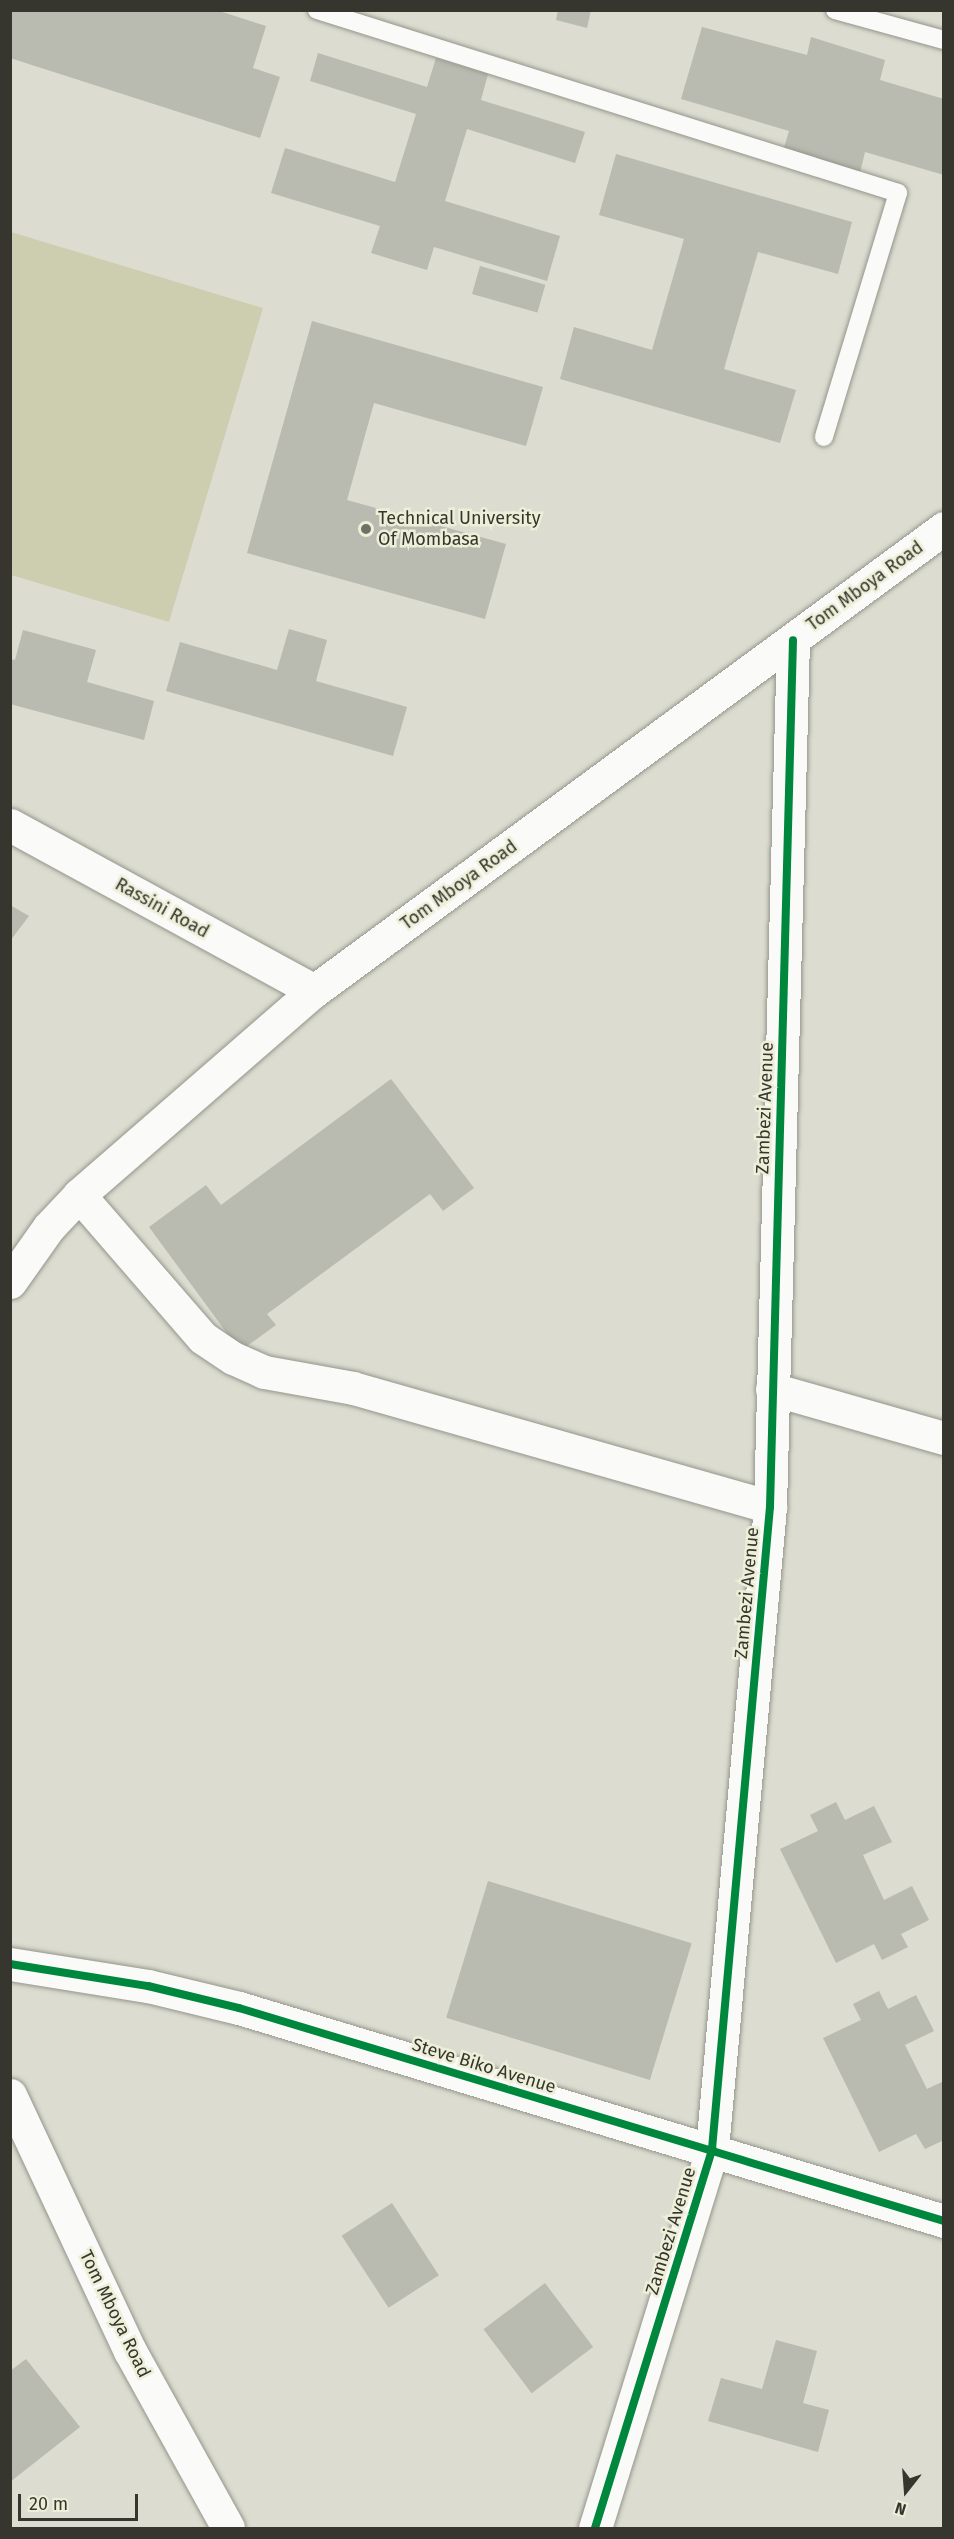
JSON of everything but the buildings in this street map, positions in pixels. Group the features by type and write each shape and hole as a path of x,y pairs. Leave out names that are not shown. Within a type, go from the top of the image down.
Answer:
{"street":[{"name":"Tom Mboya Road","path":"10,1281 20,1251 49,1227 79,1195 314,991 944,528"},
{"name":"Zambezi Avenue","path":"594,2529 712,2149 770,1507 793,640"},
{"name":"Rassini Road","path":"10,825 314,991"},
{"path":"79,1195 203,1338 232,1358 264,1372 353,1388 770,1507"},
{"path":"772,1389 944,1438"},
{"name":"Steve Biko Avenue","path":"10,1964 148,1986 239,2008 712,2149 944,2221"},
{"name":"Tom Mboya Road","path":"10,2095 130,2351 228,2529"}],"lane":[{"path":"317,10 898,194 824,436"},
{"path":"835,10 944,40"}],"green space":[{"path":"11,232 263,308 169,622 11,575"}],"cycle path":[{"path":"595,2528 712,2149 770,1507 793,640"},
{"path":"10,1964 148,1986 239,2008 944,2221"}],"place":[{"name":"Technical University Of Mombasa","path":"366,529"}]}
